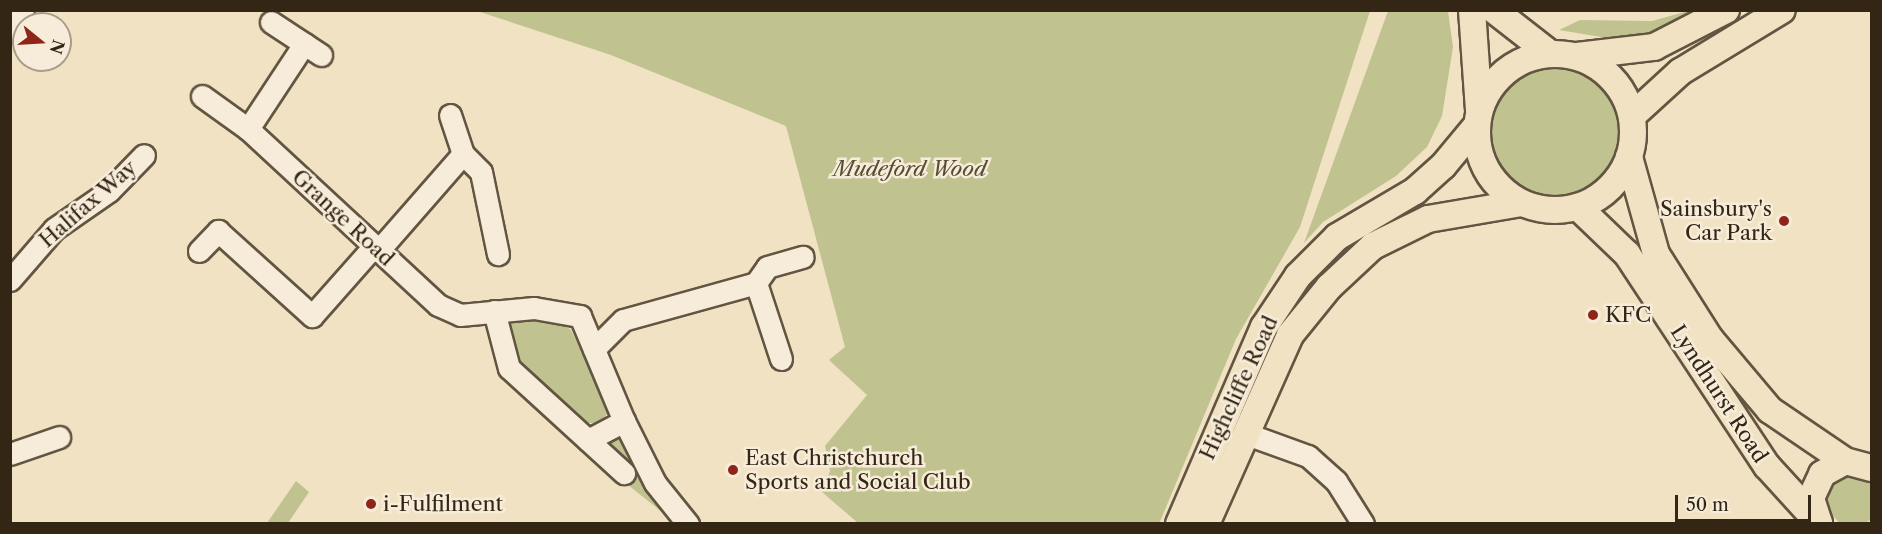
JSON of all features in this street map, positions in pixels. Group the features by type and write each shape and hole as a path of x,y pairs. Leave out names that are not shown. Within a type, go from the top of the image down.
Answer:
{"main road":[{"path":"1472,10 1478,148 1486,171 1502,190 1522,203 1550,210 1578,207 1599,196 1617,179 1629,158 1632,116 1613,78 1577,56"},
{"path":"1494,10 1549,53"},
{"path":"1478,117 1489,88 1505,71 1526,58 1549,53 1577,56 1654,47 1726,10"},
{"path":"1632,116 1680,72 1782,10"},
{"name":"Highcliffe Road","path":"1179,524 1264,327 1298,276 1337,237 1422,184 1443,166 1478,117"},
{"name":"Lyndhurst Road","path":"1629,158 1656,254 1710,339 1770,410 1862,463"},
{"name":"Highcliffe Road","path":"1206,524 1244,433 1290,335 1329,287 1373,246 1428,219 1522,203"},
{"name":"Lyndhurst Road","path":"1578,207 1627,254 1767,466 1819,523"},
{"path":"1819,523 1813,511 1814,485 1832,466 1862,463"}],"street":[{"path":"10,30 23,10"},
{"path":"248,129 313,50 271,22"},
{"name":"Grange Road","path":"202,96 248,129 438,305 460,315 534,308 580,316 624,421 655,483 688,524"},
{"path":"450,115 463,154 481,172 498,254"},
{"path":"199,251 218,231 312,316 463,154"},
{"name":"Halifax Way","path":"10,280 18,253 109,190 144,155"},
{"path":"594,349 623,320 756,283 767,267 803,257"},
{"path":"756,283 781,359"},
{"path":"494,311 509,368 624,473"},
{"path":"588,440 624,421"},
{"path":"1244,433 1308,456 1336,481 1363,524"},
{"path":"10,454 58,437"}],"green space":[{"name":"Mudeford Wood","path":"477,11 1370,11 1300,227 1236,339 1159,524 858,523 822,492 830,471 825,446 867,395 829,360 845,347 786,126 611,55"},
{"path":"1388,11 1448,11 1453,47 1442,116 1427,147 1396,176 1323,222 1304,243"},
{"path":"1688,11 1712,11 1664,35 1619,40 1559,30 1580,20 1652,21"},
{"path":"1555,64 1580,69 1602,84 1617,106 1622,131 1617,156 1602,178 1580,193 1555,198 1530,193 1508,178 1493,156 1488,131 1493,106 1508,84 1530,69"},
{"path":"522,319 560,322 571,330 608,406 609,412 599,423 581,423 519,369 507,321"},
{"path":"613,435 621,437 667,516 623,481 604,447 603,438"},
{"path":"1849,474 1871,482 1871,519 1866,523 1839,523 1826,506 1829,488"},
{"path":"296,481 309,492 288,523 267,523"}],"place":[{"name":"Sainsbury's Car Park","path":"1784,221"},
{"name":"KFC","path":"1593,315"},
{"name":"East Christchurch Sports and Social Club","path":"733,470"},
{"name":"i-Fulfilment","path":"371,504"}]}
